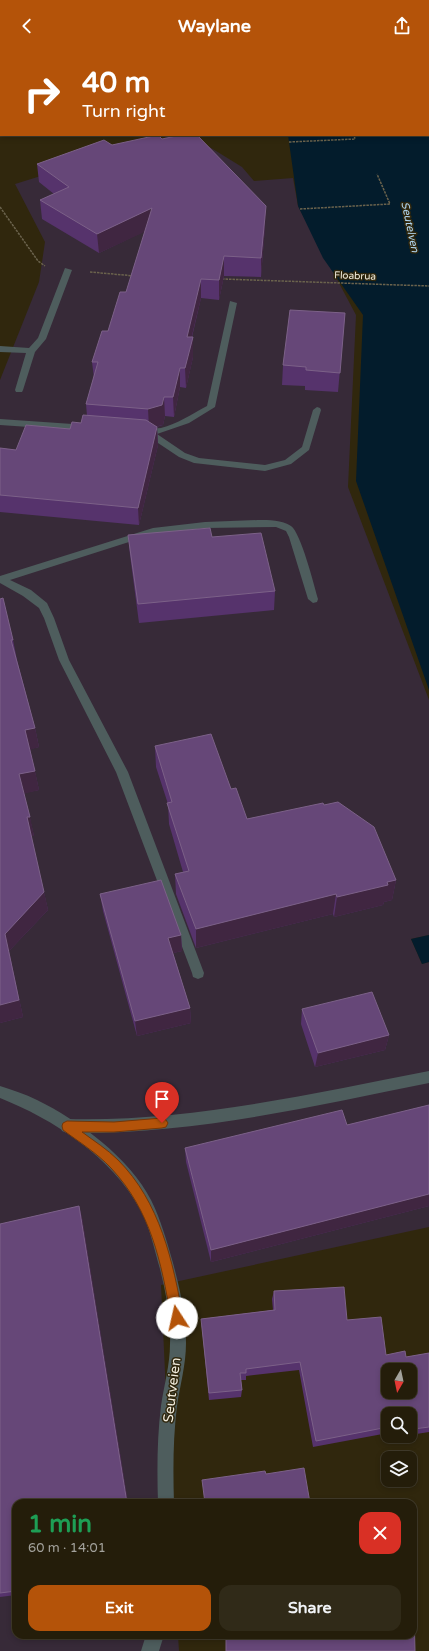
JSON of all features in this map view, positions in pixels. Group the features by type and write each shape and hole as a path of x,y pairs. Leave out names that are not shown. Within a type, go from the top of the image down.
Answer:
{"street":[{"path":"19,390 32,351 42,339 68,270"},
{"path":"133,432 149,433 186,423 211,407 233,303"},
{"path":"0,349 32,351"},
{"path":"149,433 182,455 196,461 265,468 288,462 298,456 306,448 317,410"},
{"path":"1,424 95,429"},
{"path":"1,579 153,531 205,525 265,523 278,524 289,529 294,537 313,599"},
{"path":"1,579 28,593 43,606 49,618 64,660 122,772 198,973"},
{"path":"67,1126 114,1127 162,1123 271,1108 429,1077"},
{"name":"Seutveien","path":"0,1092 36,1106 67,1126 114,1163 145,1204 160,1242 171,1284 177,1318 178,1345 168,1423 165,1462 166,1499"},
{"path":"150,1651 154,1639"}],"path":[{"path":"289,142 356,139 354,136"},
{"path":"300,209 390,204 376,174"},
{"path":"0,207 38,261 48,267 138,276"},
{"name":"Floabrua","path":"217,279 429,286"}],"shaded area":[{"path":"170,136 192,136 242,167 254,181 293,178 298,206 356,315 348,487 429,700 429,935 411,939 422,964 429,962 429,1227 161,1285 171,1499 12,1499 12,1639 178,1639 179,1651 0,1651 0,380 39,282 45,242 15,184"}],"water":[{"name":"Seutelven","path":"288,136 429,136 429,690 356,481 363,315 323,258 298,206"},
{"path":"429,935 429,962 422,964 411,939"}],"building":[{"path":"153,136 159,136 162,139 176,136 198,136 266,206 261,258 224,256 219,280 201,279 187,337 193,337 185,368 180,368 173,397 164,397 162,405 148,409 86,404 98,362 92,362 102,331 108,331 120,292 126,292 152,208 97,234 40,200 69,187 37,164 104,140 112,145"},
{"path":"290,310 345,313 340,373 306,370 306,367 283,365"},
{"path":"83,415 146,420 157,427 138,508 0,495 0,448 16,450 26,425 70,429 72,422 81,423"},
{"path":"210,528 212,537 261,533 275,591 138,604 128,535"},
{"path":"3,598 13,640 11,640 35,728 25,730 35,771 19,774 30,817 27,817 44,892 5,934 19,1000 0,1005 0,599"},
{"path":"211,734 231,789 236,788 247,819 323,803 324,805 338,802 374,827 396,880 387,882 388,885 337,897 336,894 196,929 175,874 189,871 167,803 172,802 155,746"},
{"path":"161,880 181,935 168,938 190,1008 135,1021 100,894"},
{"path":"372,992 389,1035 318,1053 302,1009"},
{"path":"429,1105 429,1194 211,1250 185,1148 342,1110 347,1125"},
{"path":"79,1206 126,1499 12,1499 12,1592 0,1593 0,1224"},
{"path":"344,1287 347,1320 381,1317 386,1355 405,1351 406,1357 429,1353 429,1427 417,1429 417,1407 381,1407 381,1428 316,1441 300,1362 246,1369 246,1373 240,1373 242,1390 209,1393 201,1319 275,1310 274,1291"},
{"path":"304,1468 309,1499 204,1499 202,1480 265,1471 266,1474"},
{"path":"226,1639 415,1639 415,1651 226,1651"}],"route":[{"path":"162,1123 114,1127 67,1126 114,1163 145,1204 160,1242 171,1284 177,1318"}]}
